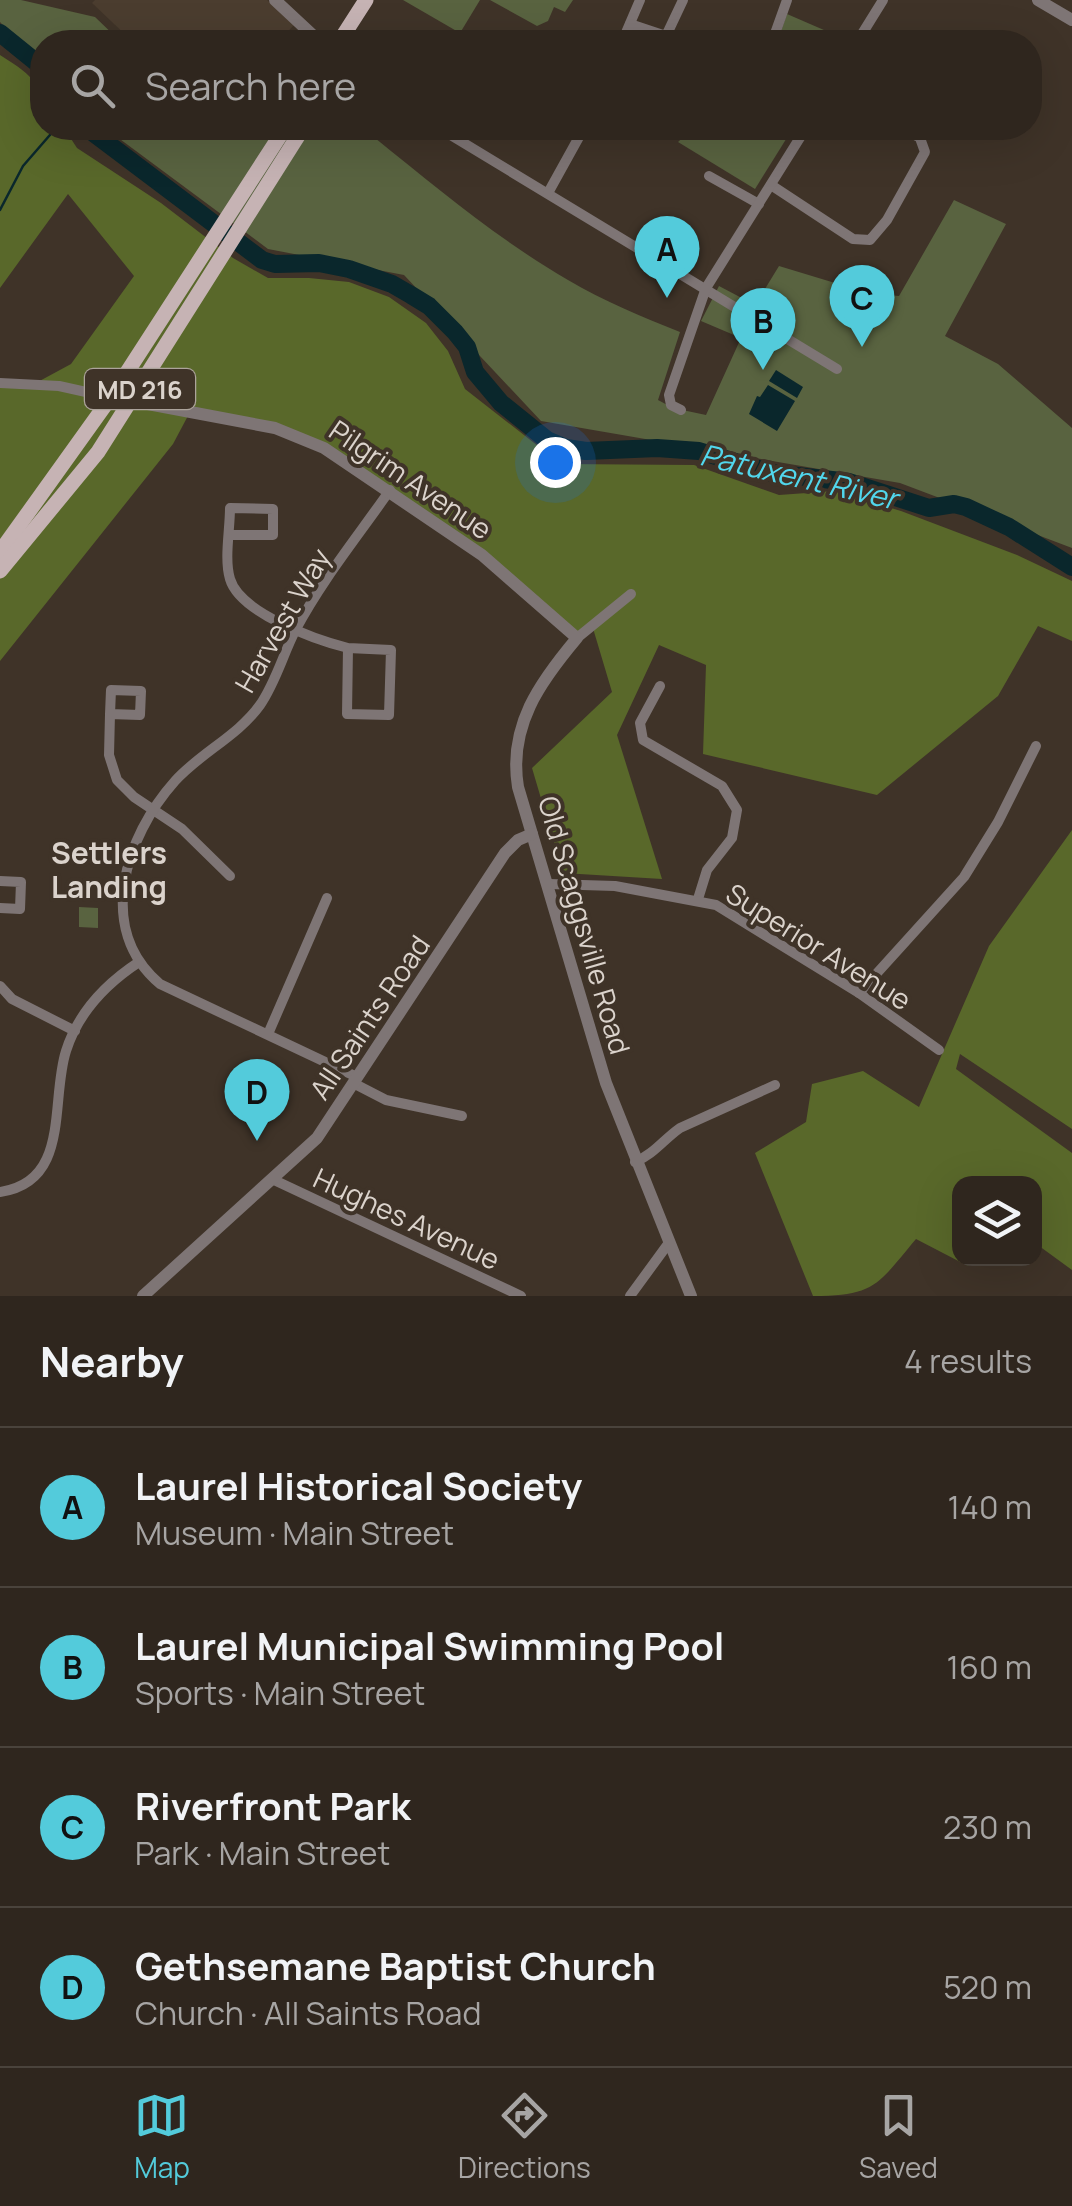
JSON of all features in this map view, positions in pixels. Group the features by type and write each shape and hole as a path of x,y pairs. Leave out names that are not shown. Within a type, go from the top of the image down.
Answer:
{"main road":[{"path":"347,30 366,0"},
{"path":"359,30 375,0"},
{"name":"MD 216","path":"0,552 111,397 277,140"},
{"name":"MD 216","path":"0,571 76,480 132,401 296,140"}],"street":[{"path":"275,0 307,30"},
{"path":"627,30 640,0"},
{"path":"669,30 683,0"},
{"path":"777,30 788,0"},
{"path":"864,30 882,0"},
{"path":"1038,0 1072,20"},
{"path":"630,24 648,30"},
{"path":"459,140 837,368"},
{"path":"548,193 577,140"},
{"path":"681,410 670,405 669,396 706,288 798,140"},
{"path":"770,185 853,238 870,240 887,220 925,152 921,140"},
{"path":"709,176 759,204"},
{"path":"0,383 59,386 132,401"},
{"name":"Pilgrim Avenue","path":"132,401 275,428 324,448 482,555 577,638"},
{"name":"Harvest Way","path":"139,962 124,927 121,899 130,859 153,810 193,763 252,716 273,683 296,629 390,490"},
{"path":"230,535 273,536 273,509 230,508 228,570 237,593 250,605 317,639 348,648 391,650 390,715 347,714 348,648"},
{"name":"Old Scaggsville Road","path":"631,594 577,638 541,682 520,729 516,770 606,1084 692,1296"},
{"path":"660,686 640,723 643,740 722,786 737,810 732,838 707,870 698,899"},
{"path":"110,714 111,768 124,788 182,829 230,876"},
{"path":"858,993 964,876 1036,746"},
{"name":"All Saints Road","path":"152,1294 317,1138 505,853 518,840 532,834"},
{"path":"0,881 21,882 20,908 0,908"},
{"name":"Superior Avenue","path":"549,884 614,886 698,899 730,913 858,993 939,1050"},
{"path":"268,1034 326,898"},
{"path":"0,1192 34,1178 51,1153 61,1071 74,1031 104,990 139,962 150,976 176,994 268,1034 386,1100 462,1116"},
{"path":"0,986 12,999 74,1031"},
{"path":"635,1162 655,1152 680,1128 775,1085"},
{"name":"Hughes Avenue","path":"274,1180 521,1296"},
{"path":"630,1296 668,1244"}],"shaded area":[{"path":"267,0 294,25 289,30 120,30 92,3"}],"green space":[{"path":"0,0 21,0 95,17 109,30 30,30 30,53 0,22"},
{"path":"403,0 480,0 462,30 455,30"},
{"path":"490,0 573,0 565,12 554,7 548,21 537,26"},
{"path":"787,14 824,30 781,30"},
{"path":"0,55 30,77 30,140 72,140 77,148 161,203 233,258 268,278 349,282 389,297 426,323 448,351 465,389 561,464 694,465 779,495 834,491 901,511 1017,555 1072,581 1072,641 1038,626 998,696 877,795 703,754 706,665 659,645 617,735 662,879 563,873 532,768 612,692 592,625 577,638 509,578 301,437 190,412 173,444 0,661 0,383 34,384 71,364 134,276 68,194 0,288"},
{"path":"121,140 378,140 517,248 595,295 680,332 658,400 673,408 706,415 741,338 701,321 719,286 755,305 779,266 868,293 899,296 954,200 1006,224 945,336 998,364 1072,428 1072,548 900,483 541,421 404,275 268,249"},
{"path":"680,140 786,140 755,189"},
{"path":"1072,830 1072,1129 960,1054 956,1069 1072,1153 1072,1270 1042,1248 1042,1176 952,1176 952,1258 916,1239 874,1284 850,1293 813,1296 755,1153 806,1122 812,1084 863,1071 919,1107 989,946"},
{"path":"79,907 98,908 98,928 79,927"}],"water":[{"path":"776,370 803,387 797,398 769,381"},
{"path":"768,385 795,401 777,431 749,414 757,396"}],"waterway":[{"name":"Patuxent River","path":"0,33 30,57"},
{"path":"0,210 23,166 46,140"},
{"name":"Patuxent River","path":"103,140 262,260 349,269 392,284 429,306 467,347 475,372 501,403 547,440 586,451 699,451 772,473 849,482 929,508 954,504 1009,527 1072,567"}],"place":[{"name":"Laurel Historical Society","path":"667,298"},
{"name":"Riverfront Park","path":"862,347"},
{"name":"Laurel Municipal Swimming Pool","path":"763,370"},
{"name":"Gethsemane Baptist Church","path":"257,1141"}],"district":[{"name":"Settlers Landing","path":"109,869"}]}
